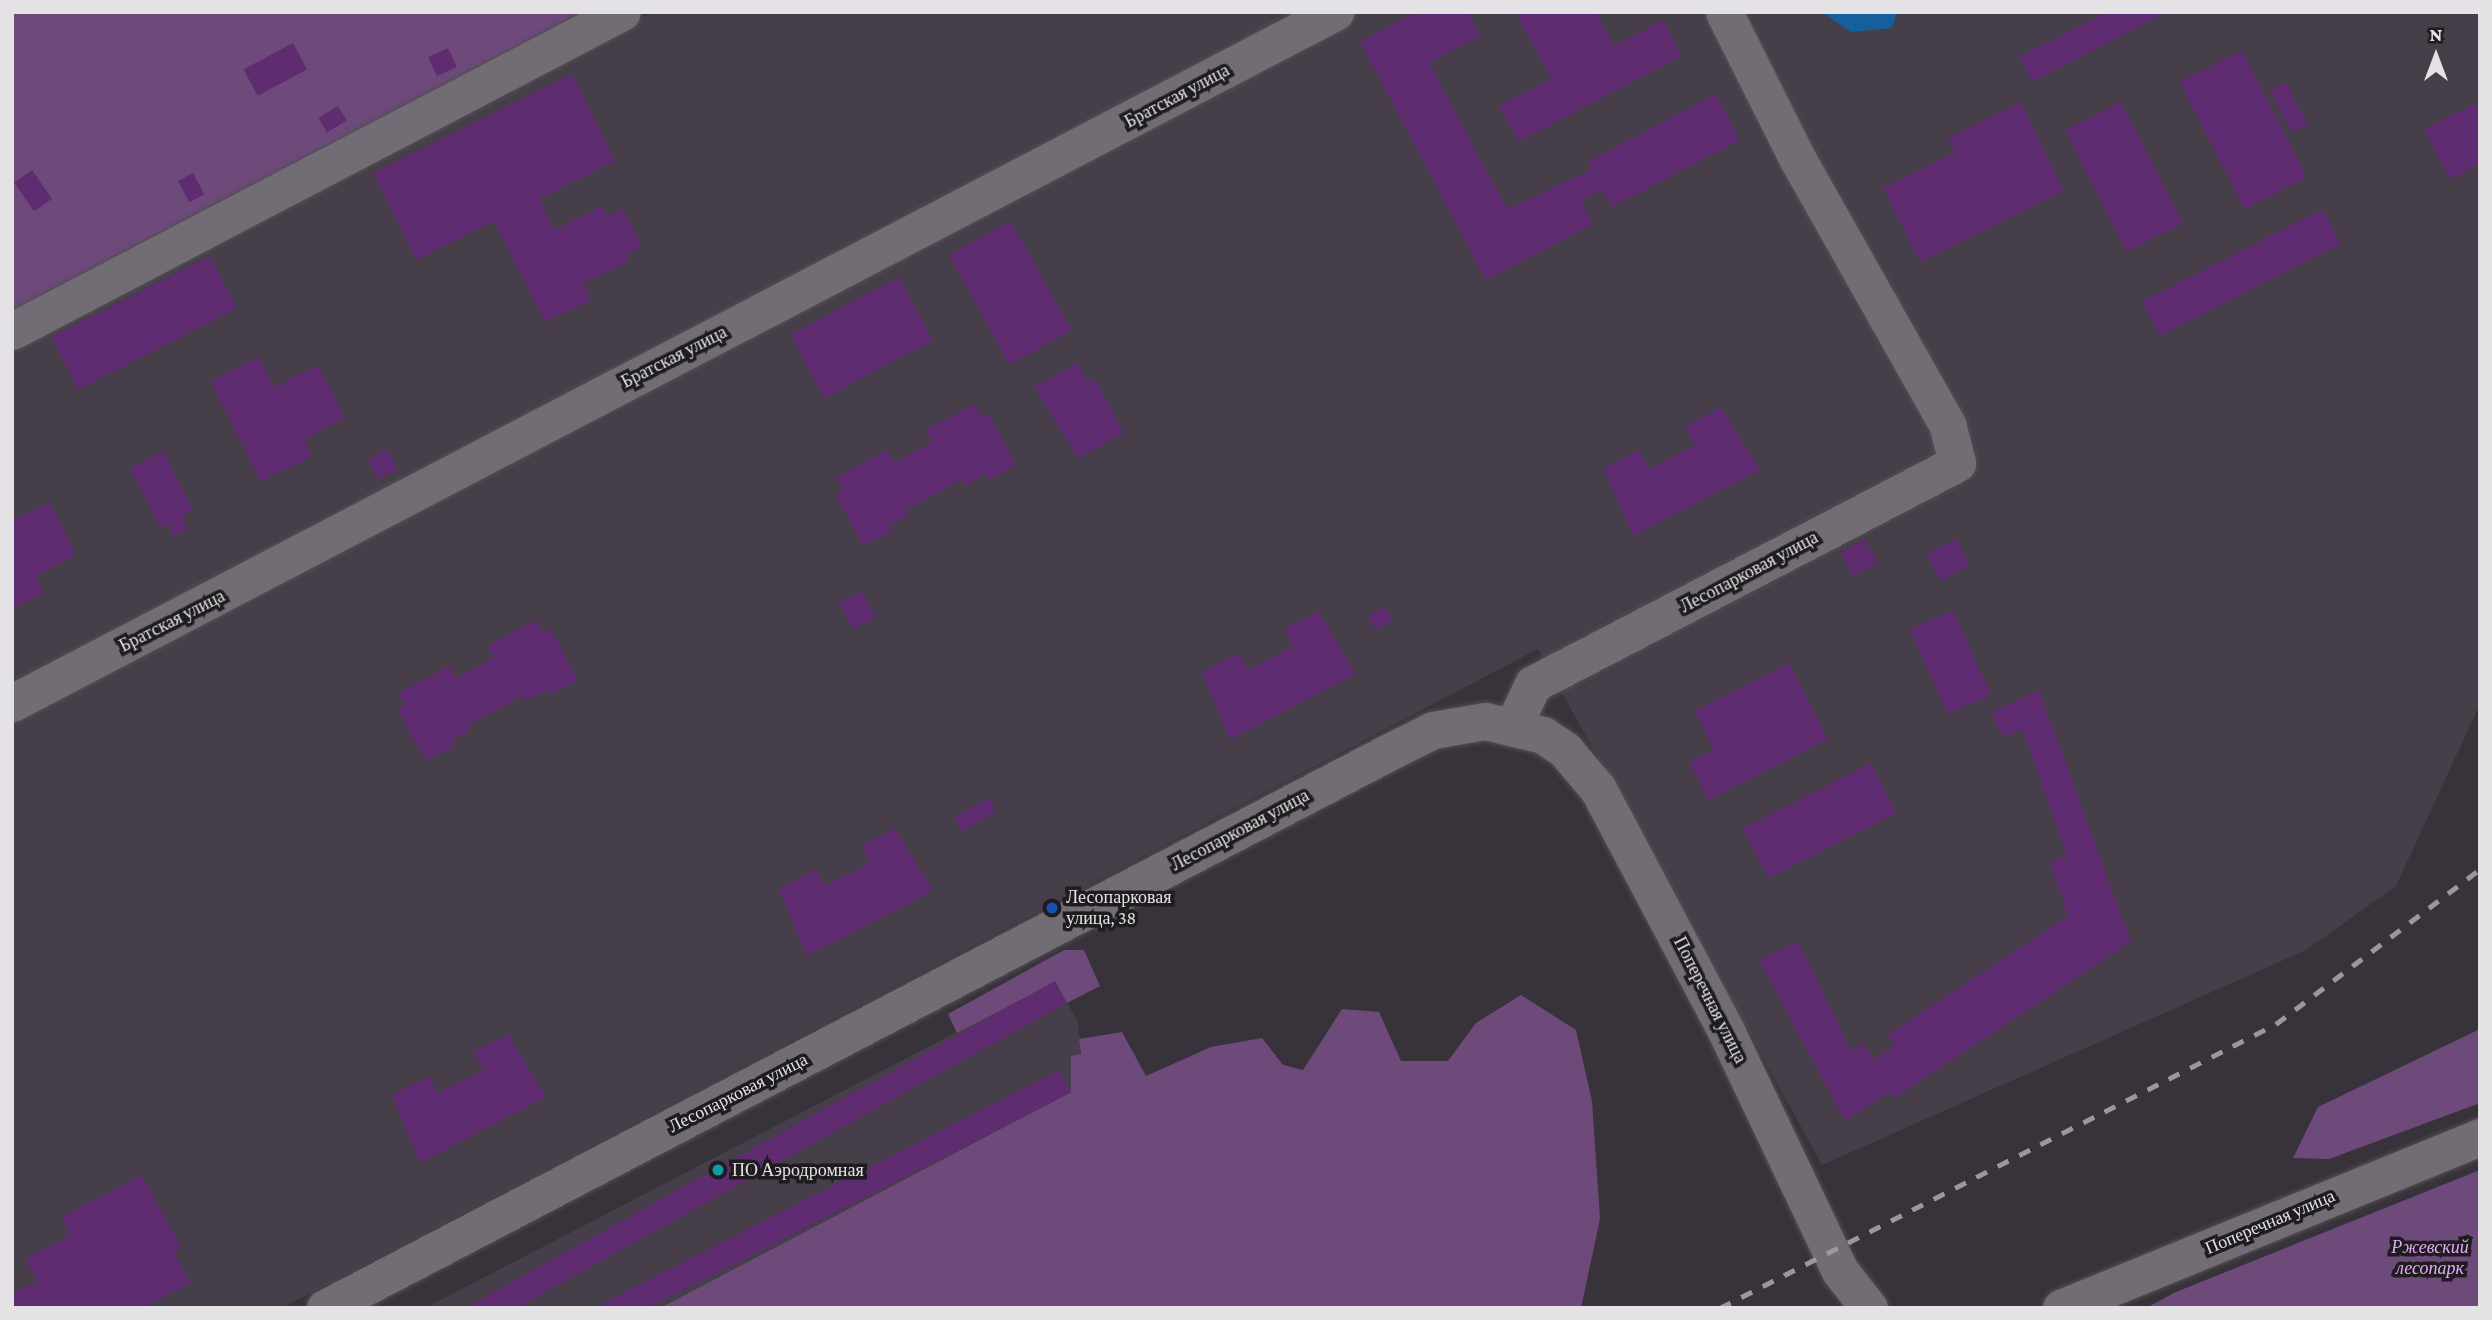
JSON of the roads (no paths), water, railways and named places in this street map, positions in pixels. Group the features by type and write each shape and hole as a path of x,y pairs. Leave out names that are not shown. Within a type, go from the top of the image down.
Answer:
{"street":[{"path":"12,331 622,12"},
{"name":"Братская улица","path":"12,703 1335,12"},
{"name":"Лесопарковая улица","path":"325,1308 1433,730 1462,722 1514,724 1533,684 1957,463 1948,426 1798,160 1724,12"},
{"name":"Поперечная улица","path":"1514,724 1565,750 1598,789 1727,1033 1840,1271 1869,1308"},
{"name":"Поперечная улица","path":"2061,1308 2480,1138"}],"water":[{"path":"1822,12 1897,12 1892,28 1851,32"}],"railway":[{"path":"1720,1308 2276,1024 2480,869"}],"place":[{"name":"Лесопарковая улица, 38","path":"1052,908"},
{"name":"ПО Аэродромная","path":"718,1170"}],"park label":[{"name":"Ржевский лесопарк","path":"2430,1258"}]}
